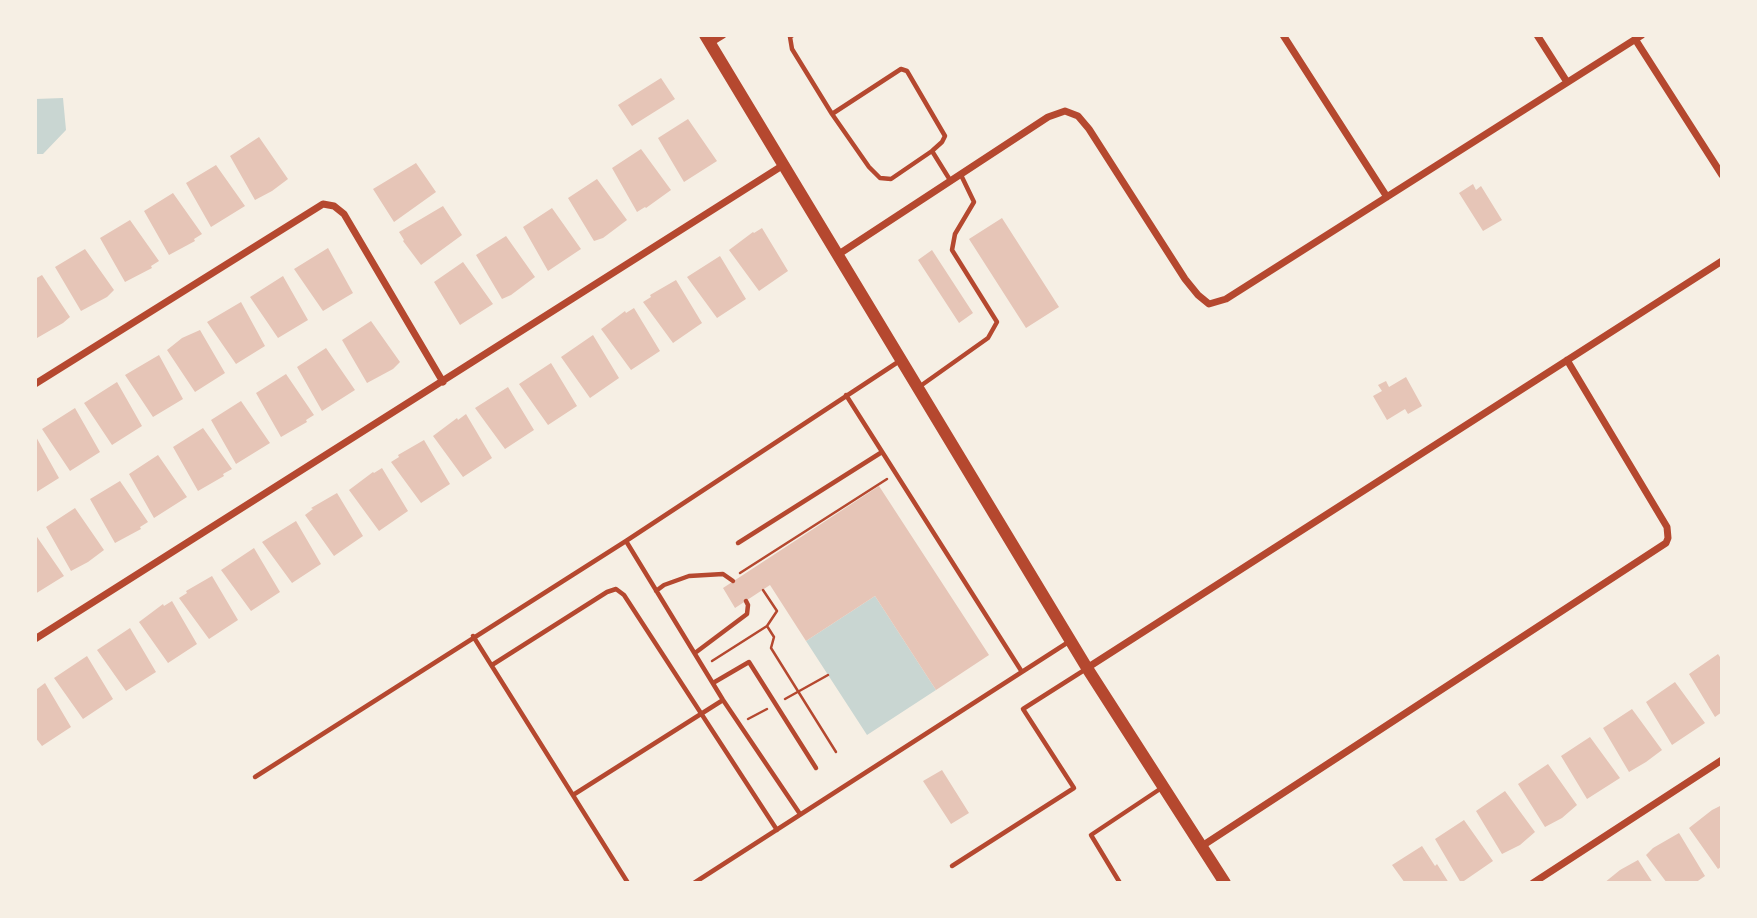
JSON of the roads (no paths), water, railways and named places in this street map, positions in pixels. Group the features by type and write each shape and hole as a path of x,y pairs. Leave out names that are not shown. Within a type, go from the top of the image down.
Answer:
{"main road":[{"path":"708,39 1087,668 1226,883"}],"street":[{"path":"708,39 723,35"},
{"path":"1283,35 1387,197"},
{"path":"1537,35 1567,82"},
{"path":"839,254 1048,117 1065,111 1078,116 1089,129 1185,279 1209,304 1226,299 1638,37 1722,175"},
{"path":"35,639 785,164"},
{"path":"35,384 323,204 334,206 344,214 443,382"},
{"path":"1087,668 1722,261"},
{"path":"1202,846 1666,543 1667,527 1567,360"},
{"path":"1533,883 1722,760"}],"lane":[{"path":"793,35 790,37 792,49 832,114 869,167 880,178 891,179 932,151 945,136 907,71 901,69 832,114"},
{"path":"932,151 950,180"},
{"path":"917,388 988,338 997,322 952,250 955,234 974,202 960,174"},
{"path":"255,777 626,541 900,361"},
{"path":"846,396 1022,672"},
{"path":"738,542 882,452"},
{"path":"626,541 723,700 800,815"},
{"path":"656,591 664,585 689,576 723,574 732,580"},
{"path":"492,665 607,592 616,589 624,595 778,830"},
{"path":"695,653 747,614 746,601"},
{"path":"473,636 628,883"},
{"path":"694,883 1070,640"},
{"path":"713,683 748,662 816,768"},
{"path":"952,866 1074,788 1023,709 1087,668"},
{"path":"573,795 723,700"},
{"path":"1120,883 1091,835 1164,787"}]}
